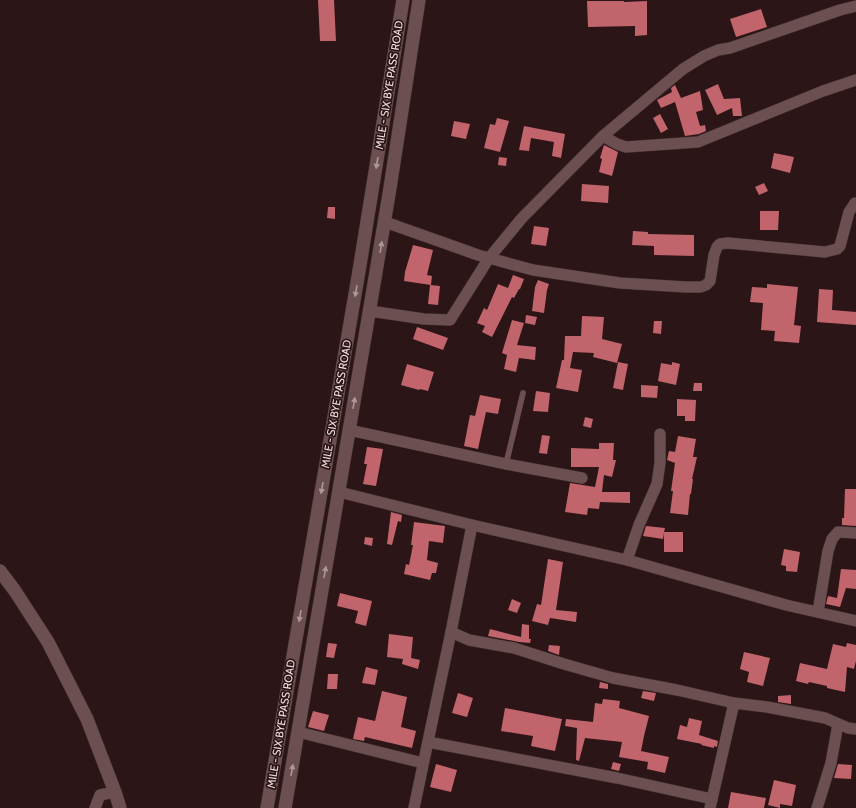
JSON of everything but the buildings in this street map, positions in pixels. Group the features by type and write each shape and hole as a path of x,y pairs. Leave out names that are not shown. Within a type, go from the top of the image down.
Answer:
{"street":[{"name":"MILE - SIX BYE PASS ROAD","path":"267,808 360,271 403,0"},
{"path":"285,808 385,222 419,0"},
{"path":"370,311 424,320 450,320 489,258 522,218 603,136 683,68 718,50 730,48 840,10 856,6"},
{"path":"603,136 617,144 626,146 698,142 823,91 856,80"},
{"path":"385,222 478,255 533,270 620,283 701,287 710,281 714,255 720,244 728,243 825,252 837,249 840,246 849,212 856,203"},
{"path":"360,271 376,272"},
{"path":"349,430 506,464 582,478"},
{"path":"627,560 639,525 657,484 660,463 660,434"},
{"path":"339,492 472,525 627,560 786,606 856,621"},
{"path":"414,808 472,525"},
{"path":"818,612 828,551 832,539 838,532 856,533"},
{"path":"0,571 15,591 48,642 87,719 120,808"},
{"path":"451,632 469,640 514,648 614,678 734,703 825,718 848,728 856,729"},
{"path":"428,742 616,778 711,804 734,703"},
{"path":"817,808 830,763 838,724"},
{"path":"298,732 423,763"},
{"path":"95,808 100,795 115,792"}],"lane":[{"path":"506,464 523,393"}]}
